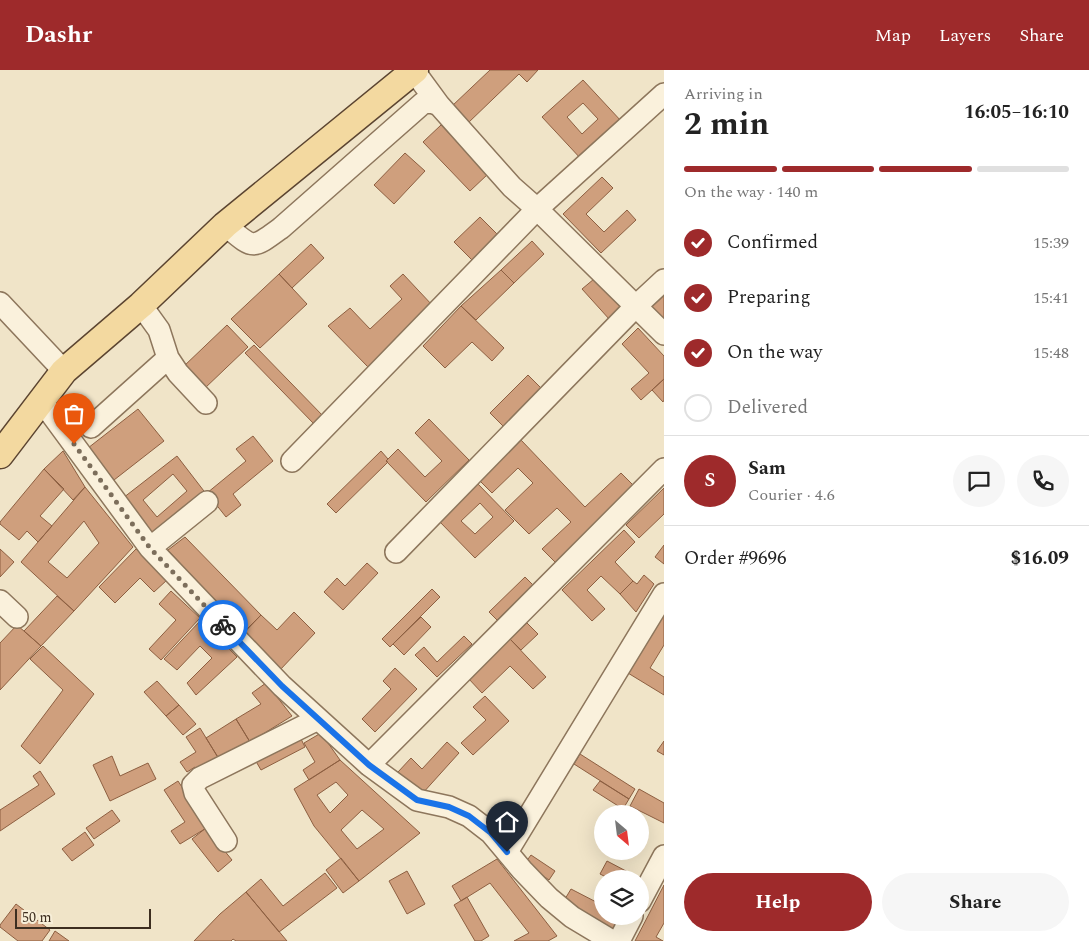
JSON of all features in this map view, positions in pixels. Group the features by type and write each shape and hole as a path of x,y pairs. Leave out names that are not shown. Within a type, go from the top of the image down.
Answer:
{"main road":[{"path":"0,455 64,371 141,305 225,225 415,70"}],"street":[{"path":"415,70 439,105 512,186 664,334"},
{"path":"292,461 537,209 664,94"},
{"path":"225,225 246,242 253,244 261,243 281,228 423,103 431,102 439,105"},
{"path":"396,552 636,306 664,280"},
{"path":"0,303 64,371"},
{"path":"141,305 159,330 168,358 178,373 206,403"},
{"path":"91,427 168,358"},
{"path":"41,400 150,548 282,686 369,765 417,800 449,807 469,816 491,833 522,870 549,898 572,917 612,941"},
{"path":"369,765 664,469"},
{"path":"150,548 208,502"},
{"path":"507,852 664,594"},
{"path":"0,601 17,617"},
{"path":"226,841 195,793 193,785 200,778 318,719"},
{"path":"649,885 664,856"},
{"path":"619,941 627,925"}],"building":[{"path":"490,70 538,70 527,82 519,74 468,123 452,106"},
{"path":"583,80 622,122 582,160 542,117","holes":["583,103 598,119 582,134 567,117"]},
{"path":"441,125 488,174 470,191 423,142"},
{"path":"405,153 425,171 394,204 374,185"},
{"path":"602,177 613,188 586,214 604,232 627,210 636,220 601,253 563,214"},
{"path":"480,217 501,238 475,263 454,242"},
{"path":"532,241 544,254 514,283 501,270"},
{"path":"311,244 324,258 292,288 279,274"},
{"path":"501,270 514,283 476,320 461,306"},
{"path":"279,274 307,304 260,348 231,319"},
{"path":"403,274 433,306 368,367 328,326 350,308 370,329 402,299 390,286"},
{"path":"594,279 622,309 610,320 582,289"},
{"path":"664,295 664,319 650,309"},
{"path":"461,306 504,348 492,361 472,342 445,368 423,346"},
{"path":"227,325 248,347 204,389 183,367"},
{"path":"638,328 664,356 664,379 641,400 631,389 649,373 622,344"},
{"path":"254,345 324,417 315,425 245,353"},
{"path":"528,375 541,388 503,426 490,413"},
{"path":"664,379 664,400 663,402 652,390"},
{"path":"138,409 164,441 114,480 88,448"},
{"path":"429,419 469,460 426,502 386,461 398,449 425,477 442,461 415,433"},
{"path":"253,436 273,461 233,494 241,505 226,517 207,493 246,461 236,449"},
{"path":"521,440 585,507 621,473 634,486 555,562 542,549 571,522 557,508 529,534 505,510 533,483 518,468 492,493 479,480"},
{"path":"63,451 85,487 73,500 44,469"},
{"path":"381,451 388,459 386,461 388,462 336,513 327,504"},
{"path":"177,456 207,495 153,537 123,498","holes":["173,474 187,491 157,517 143,500"]},
{"path":"44,469 64,489 40,516 52,526 38,542 27,531 19,540 0,522"},
{"path":"477,483 514,521 475,558 439,521","holes":["480,503 493,517 475,534 461,521"]},
{"path":"85,487 133,547 74,611 21,562","holes":["84,521 99,543 67,578 48,562"]},
{"path":"664,488 664,514 639,538 626,525"},
{"path":"624,530 635,542 615,562 633,581 620,594 601,576 587,590 605,609 592,621 562,590"},
{"path":"185,537 261,615 244,632 168,550"},
{"path":"664,545 664,564 655,557"},
{"path":"0,549 14,562 0,577"},
{"path":"136,549 167,580 154,592 140,578 115,603 99,587"},
{"path":"367,563 378,573 343,610 324,592 337,578 345,586"},
{"path":"644,575 654,584 636,612 620,594 633,581 637,584"},
{"path":"525,577 533,585 497,620 489,612"},
{"path":"432,589 440,597 390,647 382,639"},
{"path":"171,591 200,618 161,660 149,649 176,620 159,604"},
{"path":"57,596 74,611 41,646 24,631"},
{"path":"664,606 664,645 650,668 664,677 664,695 623,670"},
{"path":"294,612 315,633 279,671 241,636 261,615 277,630"},
{"path":"421,617 431,627 404,655 393,644"},
{"path":"201,620 237,657 196,695 187,683 212,658 200,646 177,670 164,659"},
{"path":"527,623 538,634 521,650 510,639"},
{"path":"17,625 41,646 0,690 0,643"},
{"path":"464,636 472,644 437,677 415,655 424,647 437,662"},
{"path":"510,639 546,677 533,689 510,666 482,693 468,678"},
{"path":"43,646 94,694 40,764 21,746 63,690 30,659"},
{"path":"395,668 417,689 375,732 362,719 391,689 383,681"},
{"path":"157,681 179,705 166,716 144,692"},
{"path":"266,683 292,716 250,742 236,719 261,704 252,693"},
{"path":"485,696 509,721 473,755 461,743 486,720 473,707"},
{"path":"179,705 196,724 183,735 166,716"},
{"path":"236,719 250,742 219,759 206,738"},
{"path":"200,728 219,759 198,771 195,767 187,772 180,762 196,752 186,737"},
{"path":"321,733 340,760 309,780 303,770 315,762 304,743"},
{"path":"299,735 305,747 261,770 254,758"},
{"path":"664,741 664,755 657,751"},
{"path":"447,742 459,753 422,794 398,772 411,758 422,769"},
{"path":"580,754 635,789 629,799 574,764"},
{"path":"112,756 120,776 148,763 156,779 110,801 93,765"},
{"path":"340,760 420,833 359,881 314,826 294,789","holes":["336,782 348,795 330,813 317,795","362,810 384,829 357,849 341,830"]},
{"path":"40,771 55,794 0,831 0,810 39,785 33,776"},
{"path":"178,781 208,827 180,844 171,831 185,822 164,790"},
{"path":"600,781 629,799 625,805 617,805 593,790"},
{"path":"639,789 664,803 664,823 649,816 649,805 631,805"},
{"path":"112,810 120,821 94,839 86,828"},
{"path":"206,828 232,860 218,872 192,839"},
{"path":"85,832 94,845 72,861 62,849"},
{"path":"531,855 555,871 549,880 525,863"},
{"path":"341,858 359,881 343,893 326,870"},
{"path":"497,859 557,936 548,941 514,941 529,933 490,883 461,901 452,886"},
{"path":"607,861 624,870 602,870"},
{"path":"407,871 425,904 407,914 389,881"},
{"path":"325,873 337,888 279,932 246,892 261,879 283,906"},
{"path":"664,885 664,923 656,937 663,941 635,941 643,925 649,925 649,914"},
{"path":"571,889 594,901 594,921 562,904"},
{"path":"246,892 287,941 236,941 233,939 231,941 194,941 220,914"},
{"path":"467,897 489,936 481,941 475,941 454,905"},
{"path":"16,904 50,930 42,941 18,941 0,927"},
{"path":"602,925 619,925 613,931"},
{"path":"55,931 69,941 49,941"}],"way so far":[{"path":"74,444 150,548 223,625"}],"route":[{"path":"223,625 282,686 369,765 417,800 449,807 469,816 491,833 507,852"}]}
